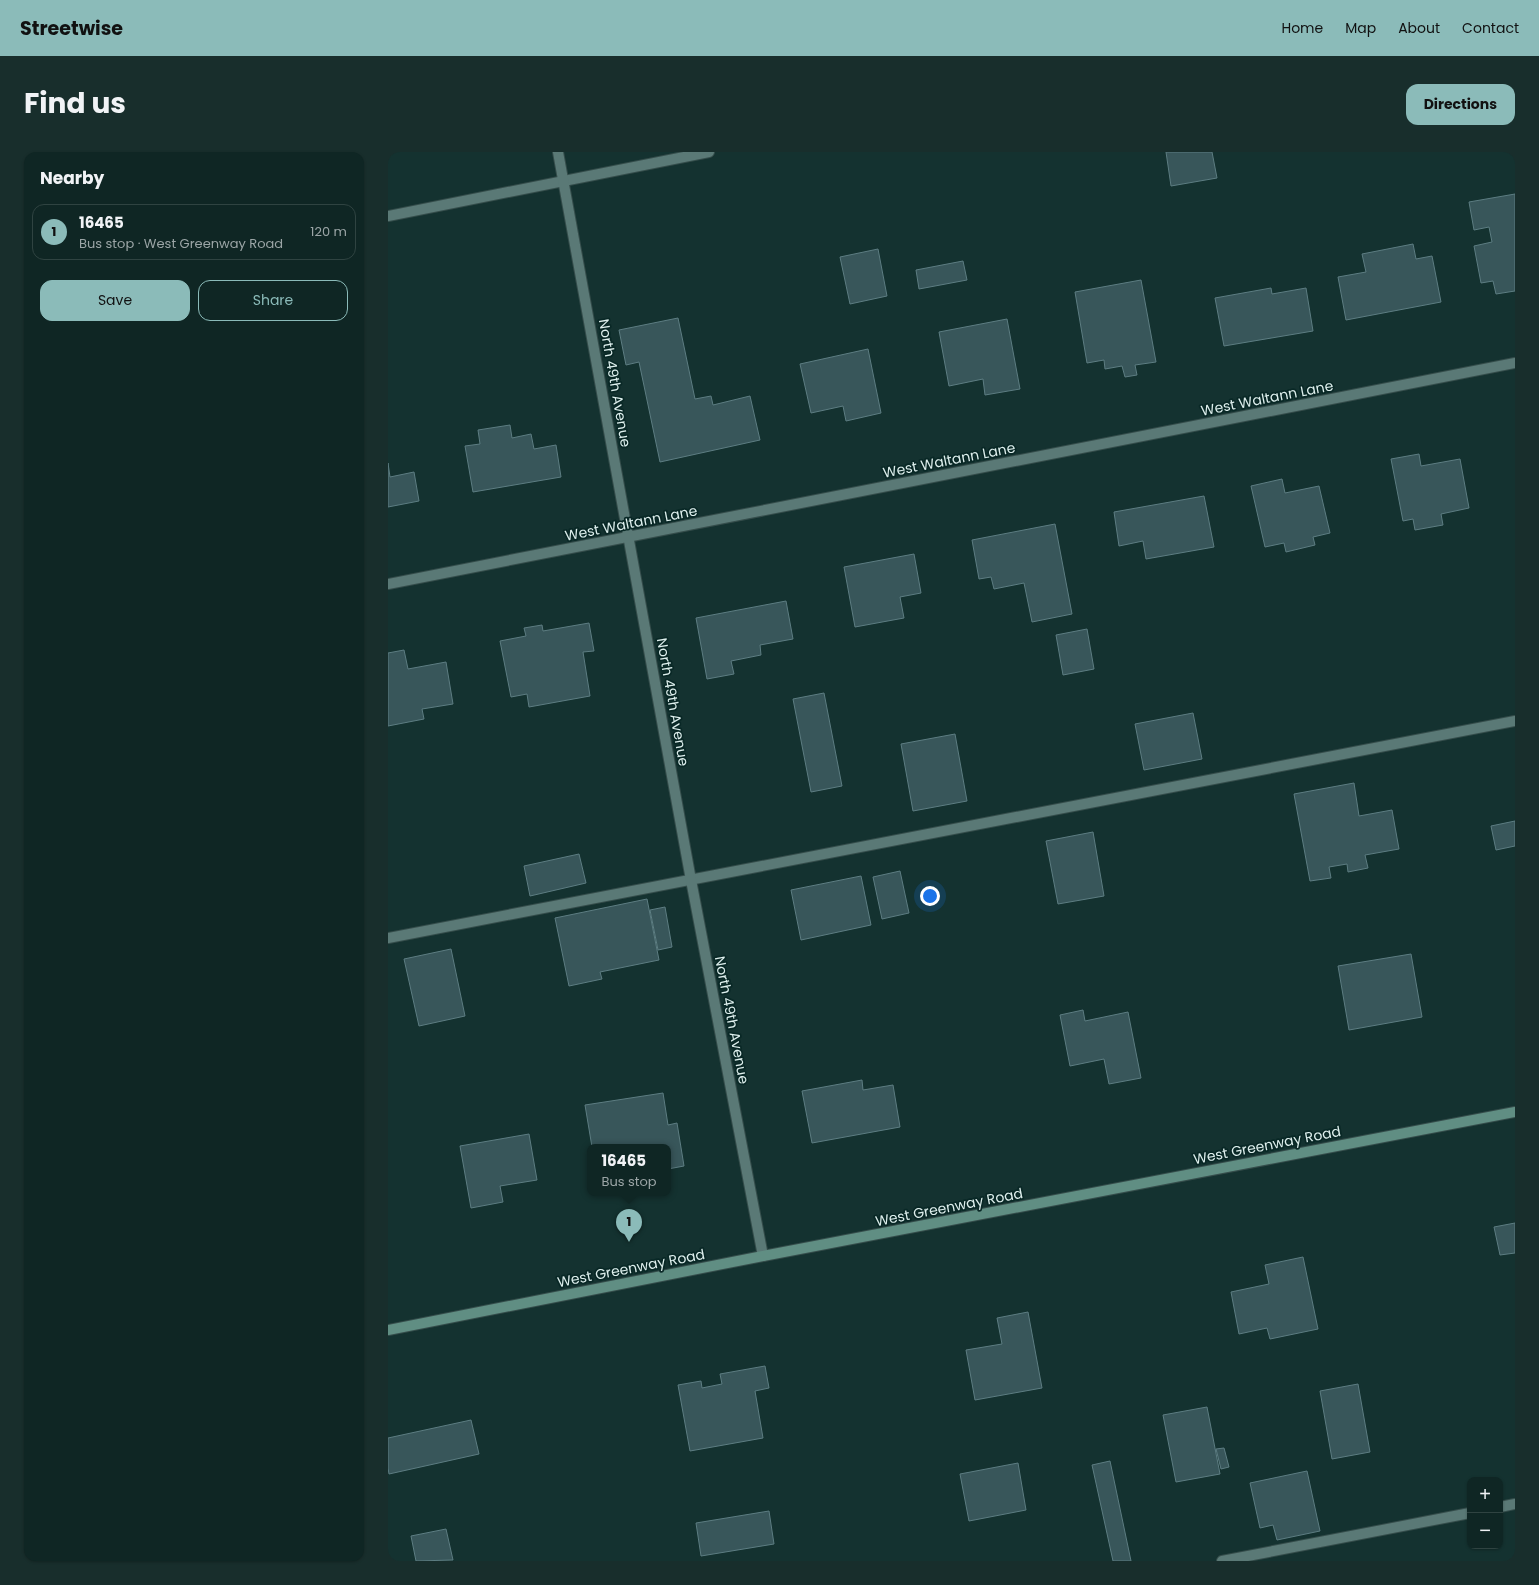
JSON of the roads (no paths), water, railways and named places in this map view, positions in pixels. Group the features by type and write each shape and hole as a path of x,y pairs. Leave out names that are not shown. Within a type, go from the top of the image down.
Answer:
{"main road":[{"name":"West Greenway Road","path":"388,1330 763,1256 1515,1112"}],"street":[{"name":"North 49th Avenue","path":"558,152 691,880 763,1256"},
{"path":"388,216 709,152"},
{"name":"West Waltann Lane","path":"388,584 629,538 1515,363"},
{"path":"388,938 1515,721"},
{"path":"1503,1506 1515,1504"},
{"path":"1222,1561 1467,1514"}],"place":[{"name":"16465","path":"629,1242"}]}
